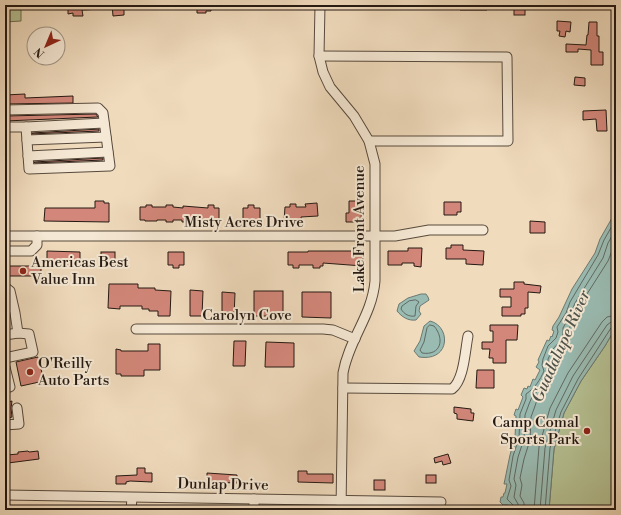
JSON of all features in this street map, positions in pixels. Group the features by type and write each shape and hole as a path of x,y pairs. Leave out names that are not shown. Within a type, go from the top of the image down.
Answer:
{"street":[{"name":"Lake Front Avenue","path":"320,5 319,56 323,72 330,88 354,116 369,141 375,164 376,236 374,294 365,320 345,363 343,388 341,510"},
{"path":"319,56 508,57 508,141 369,141"},
{"path":"5,110 98,108 103,113 110,166 29,169 26,127"},
{"path":"5,127 104,123"},
{"path":"27,140 106,137"},
{"path":"28,156 108,152"},
{"name":"Misty Acres Drive","path":"5,236 395,236 428,230 484,230"},
{"path":"5,250 30,251 36,246 37,236"},
{"path":"8,289 15,312 18,333"},
{"name":"Carolyn Cove","path":"136,329 323,329 334,330 355,339"},
{"path":"5,335 18,333 29,334 33,352 5,358"},
{"path":"343,388 452,389 457,385 460,378 468,336"},
{"path":"5,367 10,387"},
{"path":"5,425 19,424 17,408"},
{"name":"Dunlap Drive","path":"5,495 441,502"},
{"path":"131,510 132,498"},
{"path":"254,499 254,510"}],"green space":[{"path":"5,6 21,6 21,21 5,22"},
{"name":"Camp Comal Sports Park","path":"616,327 616,510 549,510 554,449 564,413 581,381"}],"water":[{"name":"Guadalupe River","path":"616,211 616,327 581,381 564,413 554,449 549,510 509,510 508,505 503,505 500,502 501,497 503,497 505,493 507,484 504,484 515,437 516,416 514,415 516,409 518,410 523,397 521,395 524,388 527,389 528,386 530,387 533,379 535,380 540,370 536,367 539,362 538,360 547,340 549,341 551,336 552,337 554,331 552,330 553,326 559,317 572,289 595,253 600,239"},
{"path":"426,294 429,300 420,306 419,311 421,314 416,320 405,318 397,311 399,304 408,298"},
{"path":"430,321 437,324 442,329 444,343 442,349 437,354 430,357 419,357 414,351 420,341 424,326"}],"building":[{"path":"68,5 102,5 102,9 82,10 83,16 73,16 73,13 68,14"},
{"path":"112,5 124,5 124,15 113,16"},
{"path":"197,5 211,5 211,11 206,11 206,13 197,13"},
{"path":"459,5 487,5 487,10 460,10"},
{"path":"514,5 525,5 525,15 514,15"},
{"path":"557,21 571,22 570,32 566,31 565,37 559,36 560,31 557,31"},
{"path":"589,22 597,22 599,52 603,52 603,65 591,65 591,50 578,49 578,52 566,52 566,44 586,45"},
{"path":"575,77 585,78 585,86 574,85"},
{"path":"25,94 25,98 73,96 73,103 5,104 5,95"},
{"path":"606,110 607,131 597,131 596,119 583,120 583,111"},
{"path":"96,114 98,117 5,121 5,116"},
{"path":"99,129 99,131 32,134 32,133"},
{"path":"103,158 103,160 34,162"},
{"path":"95,201 104,201 104,203 109,203 109,222 44,221 45,208 95,208"},
{"path":"349,201 362,201 361,222 346,222 346,213 349,213"},
{"path":"444,202 461,202 461,212 457,212 457,215 444,215"},
{"path":"317,203 318,216 301,217 301,220 297,221 284,221 285,207 290,207 290,204 296,204 296,207 306,207 305,204"},
{"path":"146,205 152,205 152,207 166,207 166,205 173,205 173,207 183,208 183,206 208,208 208,205 214,205 214,208 219,208 219,221 182,222 182,220 173,220 173,222 166,222 166,220 140,220 140,207 146,207"},
{"path":"248,205 254,205 254,208 260,208 260,221 243,221 243,208 248,208"},
{"path":"530,221 545,222 545,233 530,233"},
{"path":"451,245 463,245 463,250 484,251 483,265 466,264 466,259 446,259 446,248 451,248"},
{"path":"408,248 422,248 421,267 414,266 414,263 388,265 388,251 408,251"},
{"path":"47,251 80,252 80,266 41,266 41,276 5,276 5,266 36,266 36,261 47,261"},
{"path":"363,251 363,266 323,263 323,266 320,266 320,268 313,268 313,265 299,265 299,268 293,268 293,265 288,265 288,252"},
{"path":"101,252 115,252 115,266 101,266"},
{"path":"168,252 184,252 184,265 179,265 179,268 173,268 173,265 168,265"},
{"path":"514,282 524,282 524,284 541,286 540,293 528,292 528,308 525,308 525,314 521,314 521,316 502,316 502,307 511,307 511,297 500,297 500,289 514,289"},
{"path":"109,284 138,284 138,288 155,288 155,290 171,291 170,316 158,316 158,311 142,309 142,306 120,306 120,309 108,308"},
{"path":"190,290 203,291 202,316 190,316"},
{"path":"254,291 283,291 283,316 254,316"},
{"path":"222,292 235,293 234,317 222,317"},
{"path":"302,292 331,292 331,318 302,317"},
{"path":"490,325 518,325 517,340 506,340 506,363 493,363 493,358 489,358 490,349 482,349 482,342 493,342 493,331 490,331"},
{"path":"234,341 246,341 245,366 233,366"},
{"path":"266,342 294,343 294,367 265,367"},
{"path":"148,344 160,344 160,370 144,370 144,376 121,376 121,374 116,374 116,349 121,351 148,351"},
{"name":"O'Reilly Auto Parts","path":"38,357 44,381 21,386 16,362"},
{"path":"477,370 494,370 494,388 476,388"},
{"path":"12,401 12,417 5,419 5,403"},
{"path":"454,407 471,409 471,413 474,413 473,421 457,419 457,414 454,413"},
{"path":"28,451 38,451 39,459 8,463 7,455"},
{"path":"448,454 451,463 443,465 442,461 435,463 434,458"},
{"path":"137,468 145,468 145,473 152,473 152,482 130,481 126,482 126,484 116,484 116,476 137,475"},
{"path":"298,471 307,471 307,474 333,474 333,483 298,482"},
{"path":"207,473 237,475 237,483 207,482"},
{"path":"426,475 436,475 436,483 426,483"},
{"path":"374,480 385,480 385,490 374,490"}],"place":[{"name":"Americas Best Value Inn","path":"23,271"},
{"name":"O'Reilly Auto Parts","path":"30,372"},
{"name":"Camp Comal Sports Park","path":"587,431"}]}
